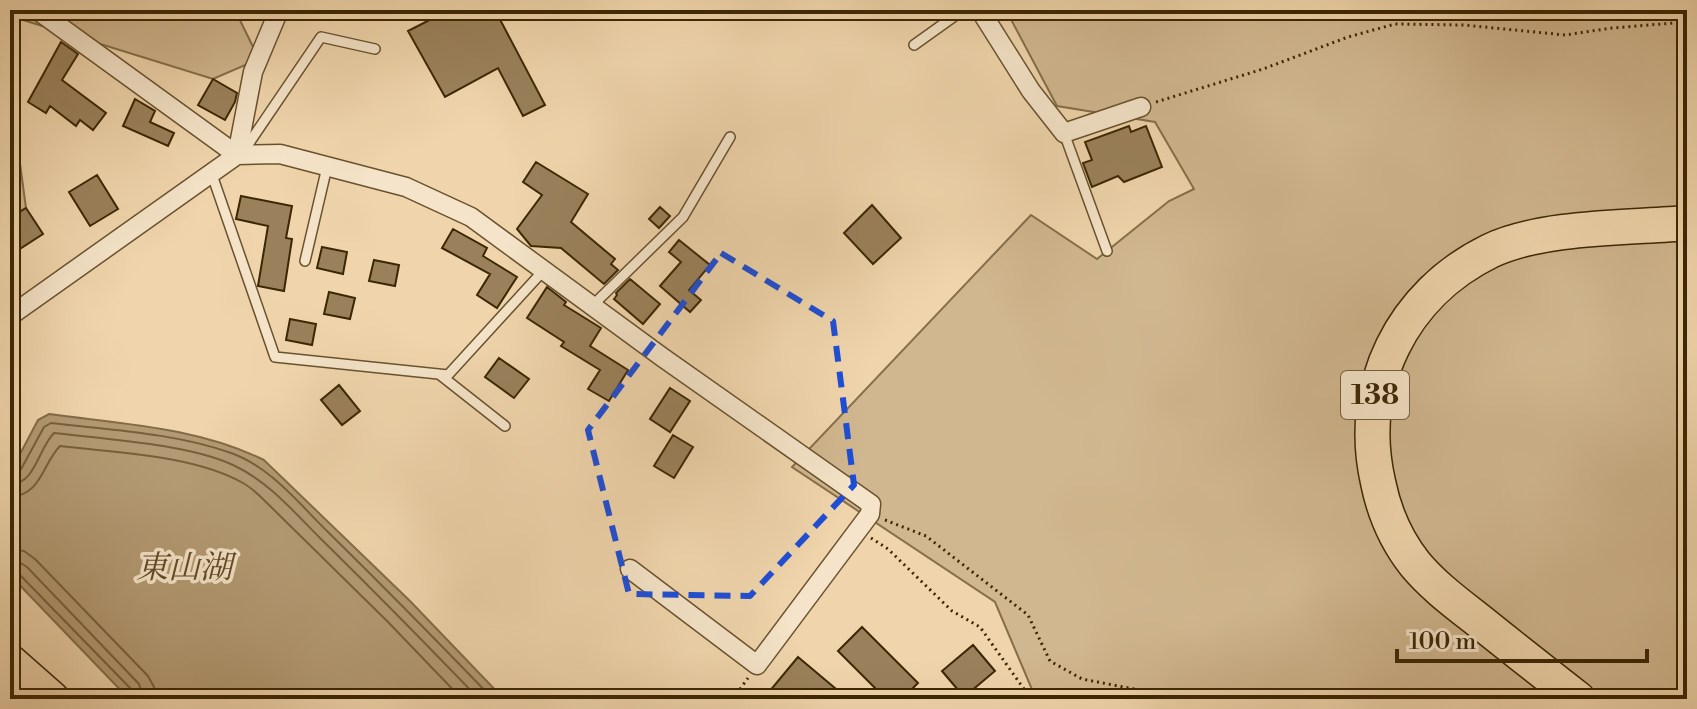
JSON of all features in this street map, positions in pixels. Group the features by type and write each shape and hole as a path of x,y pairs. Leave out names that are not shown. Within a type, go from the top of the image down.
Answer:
{"highway":[{"name":"138","path":"1578,699 1438,588 1414,563 1396,536 1382,503 1375,470 1373,400 1383,367 1416,309 1455,273 1491,251 1521,240 1555,234 1687,223"},
{"path":"10,662 52,699"}],"street":[{"path":"37,10 239,155"},
{"path":"239,155 253,72 279,10"},
{"path":"980,10 1031,91 1064,133 1141,107"},
{"path":"10,316 239,155 280,154 406,187 471,217 871,504 870,514 757,665 630,569"}],"lane":[{"path":"914,45 963,10"},
{"path":"239,155 321,37 375,49"},
{"path":"1064,133 1107,251"},
{"path":"592,306 683,217 730,137"},
{"path":"305,261 327,166"},
{"path":"211,172 275,357 448,375 544,270"},
{"path":"439,374 505,426"}],"path":[{"path":"1141,107 1395,24 1464,25 1565,35 1687,22"},
{"path":"870,514 926,536 1028,615 1050,661 1082,679 1186,699"},
{"path":"858,530 888,549 952,611 980,627 1031,699"},
{"path":"733,699 757,665"}],"highlighted area":[{"path":"721,253 833,321 854,485 750,596 629,594 588,430"}],"shaded area":[{"path":"10,10 235,10 259,59 213,79 10,16"},
{"path":"1006,10 1687,10 1687,699 1036,699 995,602 792,467 1031,215 1097,259 1169,201 1194,189 1155,122 1057,106"},
{"path":"10,56 26,208 10,216"}],"water":[{"name":"東山湖","path":"49,414 186,434 239,449 264,460 410,601 504,699 129,699 10,575 10,473 38,420"}],"building":[{"path":"449,10 495,10 545,105 523,116 498,68 445,97 408,31"},
{"path":"61,42 78,54 62,80 106,113 93,130 80,120 76,126 50,106 46,113 28,102"},
{"path":"213,79 237,93 225,120 198,105"},
{"path":"135,99 155,111 150,122 174,133 168,146 123,126"},
{"path":"1129,126 1131,132 1146,126 1162,167 1124,182 1118,176 1092,187 1083,163 1092,160 1085,142"},
{"path":"536,162 588,194 571,222 615,259 611,264 618,270 604,284 561,248 531,246 517,229 542,195 523,182"},
{"path":"97,175 118,209 90,226 69,192"},
{"path":"241,196 292,206 286,238 292,239 284,291 258,286 268,226 236,219"},
{"path":"872,205 901,238 873,264 844,233"},
{"path":"660,207 670,216 659,228 649,219"},
{"path":"26,208 43,234 15,252 10,244 10,218"},
{"path":"453,229 487,248 483,256 517,277 497,308 477,295 490,274 442,248"},
{"path":"679,240 710,265 689,290 701,300 690,312 660,286 681,262 669,252"},
{"path":"322,247 347,252 343,274 317,268"},
{"path":"374,260 399,265 395,286 369,281"},
{"path":"630,279 660,304 643,324 614,299"},
{"path":"547,287 566,302 564,305 601,328 590,346 628,370 609,401 588,389 600,370 561,346 564,342 527,318"},
{"path":"329,292 355,298 350,319 324,314"},
{"path":"290,319 316,324 312,345 286,340"},
{"path":"499,358 529,379 514,398 485,377"},
{"path":"339,385 360,411 342,425 321,400"},
{"path":"670,388 690,401 670,432 650,419"},
{"path":"673,435 693,447 674,478 654,466"},
{"path":"862,627 918,683 902,699 886,699 838,651"},
{"path":"973,645 995,671 964,697 942,671"},
{"path":"798,657 848,699 763,699"}]}
